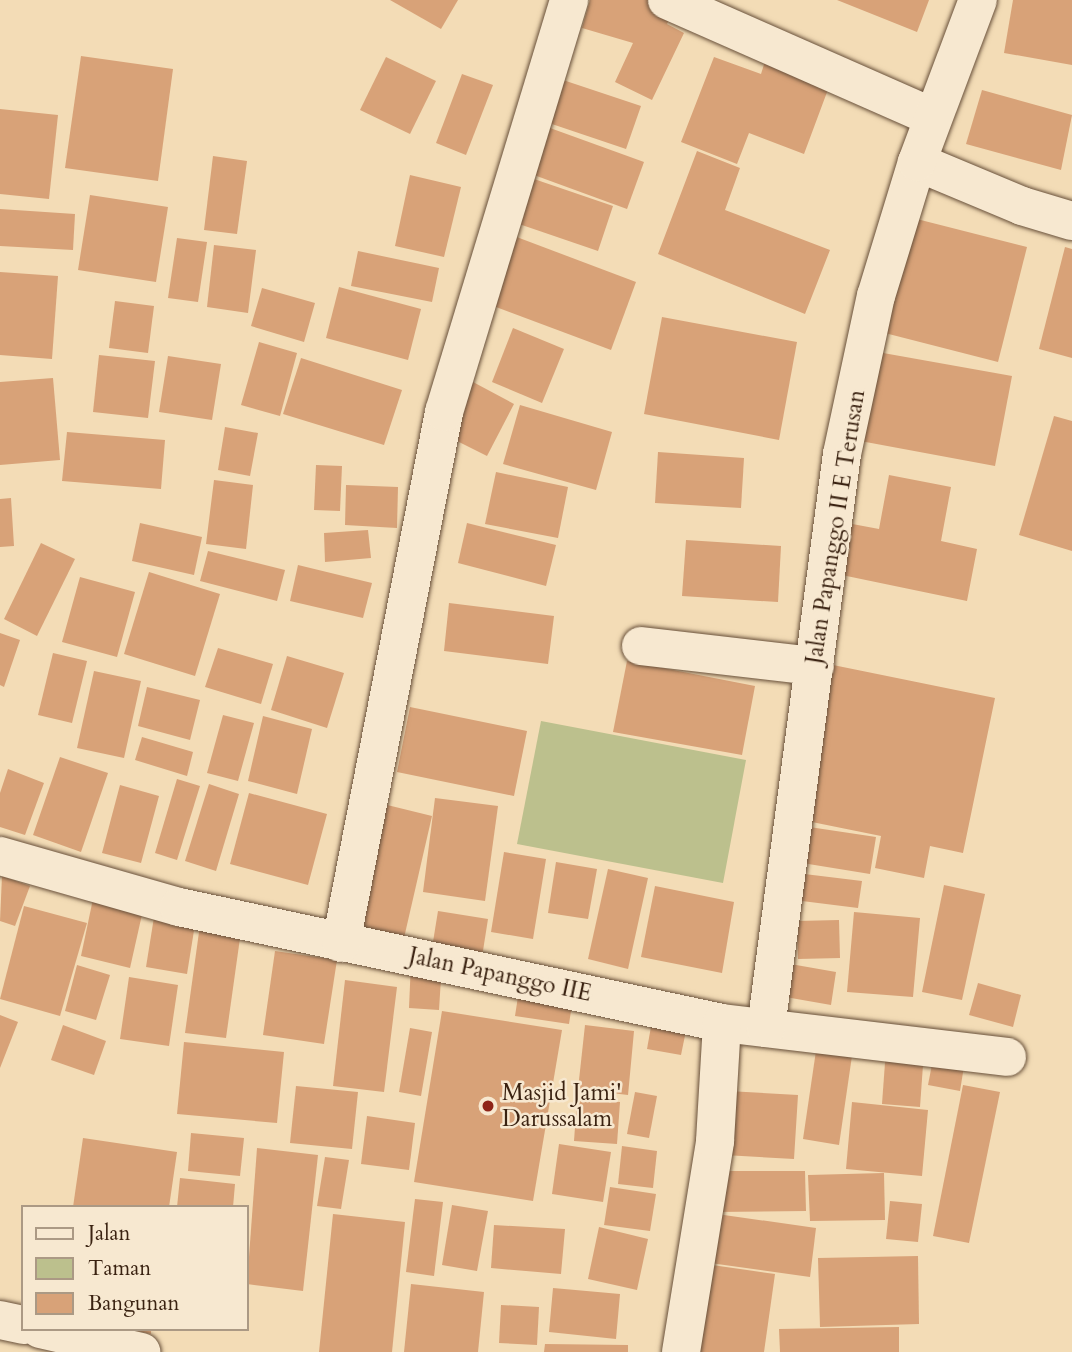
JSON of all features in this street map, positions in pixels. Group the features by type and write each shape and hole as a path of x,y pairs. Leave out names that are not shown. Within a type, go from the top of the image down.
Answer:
{"street":[{"path":"341,943 444,412 569,0"},
{"path":"667,0 932,117"},
{"name":"Jalan Papanggo II E Terusan","path":"766,1028 842,454 876,296 932,117 978,0"},
{"path":"917,162 1072,221"},
{"path":"641,646 814,666"},
{"name":"Jalan Papanggo IIE","path":"0,856 179,907 722,1023 1007,1057"},
{"path":"681,1352 715,1141 722,1023"},
{"path":"0,1320 21,1325"},
{"path":"49,1331 141,1352"}],"green space":[{"path":"541,721 746,760 723,883 517,844"}],"building":[{"path":"390,0 458,0 441,29"},
{"path":"590,0 652,0 674,7 667,24 684,33 652,100 615,82 633,43 582,28"},
{"path":"837,0 929,0 917,32"},
{"path":"1013,0 1072,0 1072,65 1004,53"},
{"path":"768,52 833,76 804,154 749,133 737,164 681,142 714,57 761,74"},
{"path":"81,56 173,69 158,181 65,168"},
{"path":"386,57 436,81 410,134 360,110"},
{"path":"462,74 493,85 466,155 436,143"},
{"path":"554,77 641,106 626,149 540,120"},
{"path":"982,90 1072,115 1061,170 966,144"},
{"path":"0,109 58,115 49,199 0,194"},
{"path":"539,124 644,162 627,209 523,171"},
{"path":"697,151 740,168 725,210 830,250 805,314 658,254"},
{"path":"213,156 247,161 237,234 204,230"},
{"path":"410,175 461,187 444,257 395,246"},
{"path":"534,179 613,206 598,251 519,224"},
{"path":"90,195 168,207 156,282 78,270"},
{"path":"0,209 75,214 73,250 0,246"},
{"path":"905,216 1027,247 998,362 877,331"},
{"path":"514,236 636,282 611,350 488,304"},
{"path":"177,238 207,242 198,302 168,298"},
{"path":"214,245 256,250 248,313 207,307"},
{"path":"1065,247 1072,249 1072,358 1039,349"},
{"path":"358,251 439,268 432,302 351,286"},
{"path":"0,272 58,276 52,359 0,355"},
{"path":"339,287 421,309 408,360 326,338"},
{"path":"262,288 315,303 304,342 251,326"},
{"path":"115,301 154,306 148,353 109,348"},
{"path":"662,317 797,342 779,440 644,414"},
{"path":"513,328 564,349 542,403 492,382"},
{"path":"259,342 297,353 280,416 241,405"},
{"path":"872,351 1012,376 995,466 855,440"},
{"path":"99,355 155,361 148,418 93,412"},
{"path":"168,356 221,364 212,420 159,412"},
{"path":"301,358 402,390 384,445 283,414"},
{"path":"53,378 60,460 0,465 0,382"},
{"path":"473,382 514,404 487,456 445,435"},
{"path":"520,405 612,432 596,490 503,464"},
{"path":"1054,416 1072,421 1072,551 1019,535"},
{"path":"225,427 258,433 250,476 218,470"},
{"path":"67,432 165,440 161,489 62,481"},
{"path":"658,452 744,458 741,508 655,503"},
{"path":"316,465 342,466 340,511 314,510"},
{"path":"496,472 568,487 558,538 485,524"},
{"path":"889,475 951,487 941,541 977,549 967,601 837,574 847,523 879,529"},
{"path":"214,480 253,485 246,549 206,544"},
{"path":"346,485 398,487 397,528 345,525"},
{"path":"11,498 14,546 0,547 0,499"},
{"path":"140,523 202,537 194,575 132,561"},
{"path":"467,523 556,545 546,586 458,563"},
{"path":"368,530 371,558 325,562 324,533"},
{"path":"686,540 781,546 778,602 682,596"},
{"path":"41,543 75,559 37,636 4,619"},
{"path":"208,551 285,570 277,601 200,581"},
{"path":"298,565 372,583 363,618 290,601"},
{"path":"149,572 220,594 195,676 124,654"},
{"path":"80,577 135,592 117,657 62,642"},
{"path":"449,603 554,616 548,664 444,651"},
{"path":"0,633 20,640 4,687 0,685"},
{"path":"218,648 273,664 261,704 205,687"},
{"path":"53,653 87,661 72,723 38,715"},
{"path":"287,656 344,673 327,728 271,710"},
{"path":"627,661 755,686 742,755 613,732"},
{"path":"833,665 995,698 963,853 930,846 924,878 875,868 881,836 802,820"},
{"path":"94,671 141,681 124,758 77,748"},
{"path":"147,687 200,700 190,740 138,726"},
{"path":"410,707 527,731 514,796 397,772"},
{"path":"223,715 254,723 238,781 207,773"},
{"path":"263,716 312,729 297,794 248,781"},
{"path":"142,737 193,752 187,776 135,760"},
{"path":"60,757 108,773 81,852 33,835"},
{"path":"8,769 44,783 25,835 0,827 0,793"},
{"path":"177,779 200,786 177,860 155,853"},
{"path":"209,784 239,794 216,871 185,861"},
{"path":"120,785 159,796 141,863 102,853"},
{"path":"249,793 327,814 308,885 230,864"},
{"path":"435,798 498,806 485,901 423,892"},
{"path":"375,802 432,816 404,938 347,924"},
{"path":"796,825 876,837 870,874 790,861"},
{"path":"504,852 546,859 533,939 491,932"},
{"path":"556,862 597,869 588,919 548,913"},
{"path":"608,869 648,878 628,969 588,959"},
{"path":"788,872 862,881 858,908 786,899"},
{"path":"2,876 30,886 15,926 0,921"},
{"path":"944,885 985,894 962,1000 922,992"},
{"path":"655,886 734,902 722,973 641,957"},
{"path":"93,899 143,910 130,968 81,956"},
{"path":"24,906 87,923 60,1016 0,999"},
{"path":"155,911 196,918 187,974 146,967"},
{"path":"438,911 488,919 482,957 432,948"},
{"path":"854,912 920,918 913,997 847,992"},
{"path":"839,920 840,958 798,959 797,921"},
{"path":"200,925 241,931 226,1038 185,1033"},
{"path":"275,951 337,960 324,1044 263,1035"},
{"path":"411,962 442,963 439,1010 409,1008"},
{"path":"779,962 836,972 831,1005 774,995"},
{"path":"77,965 110,975 96,1020 65,1011"},
{"path":"129,977 178,985 169,1046 120,1039"},
{"path":"345,980 397,987 384,1092 333,1086"},
{"path":"978,983 1021,995 1013,1027 969,1015"},
{"path":"519,990 573,998 569,1024 515,1016"},
{"path":"654,1010 689,1016 681,1055 647,1049"},
{"name":"Masjid Jami' Darussalam","path":"442,1011 562,1030 533,1201 414,1182"},
{"path":"0,1015 18,1022 0,1068"},
{"path":"63,1025 106,1041 94,1075 51,1060"},
{"path":"585,1025 634,1031 628,1095 578,1089"},
{"path":"410,1028 432,1032 421,1096 399,1092"},
{"path":"184,1042 284,1052 277,1123 177,1114"},
{"path":"817,1044 853,1049 839,1145 803,1139"},
{"path":"886,1049 924,1051 920,1107 882,1104"},
{"path":"934,1054 965,1060 960,1091 928,1085"},
{"path":"963,1085 1000,1092 969,1243 933,1236"},
{"path":"296,1086 358,1092 352,1149 290,1143"},
{"path":"728,1091 798,1095 794,1159 724,1155"},
{"path":"635,1092 657,1096 649,1138 627,1134"},
{"path":"577,1099 620,1102 617,1144 574,1141"},
{"path":"852,1102 928,1110 922,1176 846,1169"},
{"path":"367,1116 415,1123 409,1170 361,1164"},
{"path":"191,1133 244,1138 240,1176 188,1171"},
{"path":"83,1138 177,1152 169,1205 73,1205"},
{"path":"559,1144 611,1152 603,1202 552,1194"},
{"path":"622,1146 657,1151 653,1188 618,1184"},
{"path":"257,1148 318,1155 303,1291 248,1284"},
{"path":"325,1157 349,1160 341,1209 317,1206"},
{"path":"713,1171 805,1171 806,1211 714,1212"},
{"path":"884,1173 885,1220 810,1221 808,1175"},
{"path":"180,1178 235,1184 233,1205 177,1205"},
{"path":"610,1187 656,1194 650,1231 604,1225"},
{"path":"415,1199 443,1202 434,1276 406,1272"},
{"path":"890,1201 922,1204 918,1242 886,1239"},
{"path":"452,1205 488,1211 477,1271 442,1265"},
{"path":"710,1213 816,1228 810,1277 703,1262"},
{"path":"333,1214 405,1222 392,1352 319,1352"},
{"path":"494,1225 565,1229 561,1274 491,1268"},
{"path":"599,1227 648,1239 637,1290 588,1279"},
{"path":"918,1256 919,1324 820,1327 818,1258"},
{"path":"712,1265 775,1274 764,1352 700,1352"},
{"path":"411,1284 484,1292 478,1352 404,1352"},
{"path":"553,1288 620,1294 616,1339 549,1332"},
{"path":"501,1305 539,1307 537,1345 499,1343"},
{"path":"899,1327 899,1352 780,1352 779,1329"},
{"path":"545,1344 628,1345 628,1352 544,1352"}],"place":[{"name":"Masjid Jami' Darussalam","path":"488,1106"}]}
